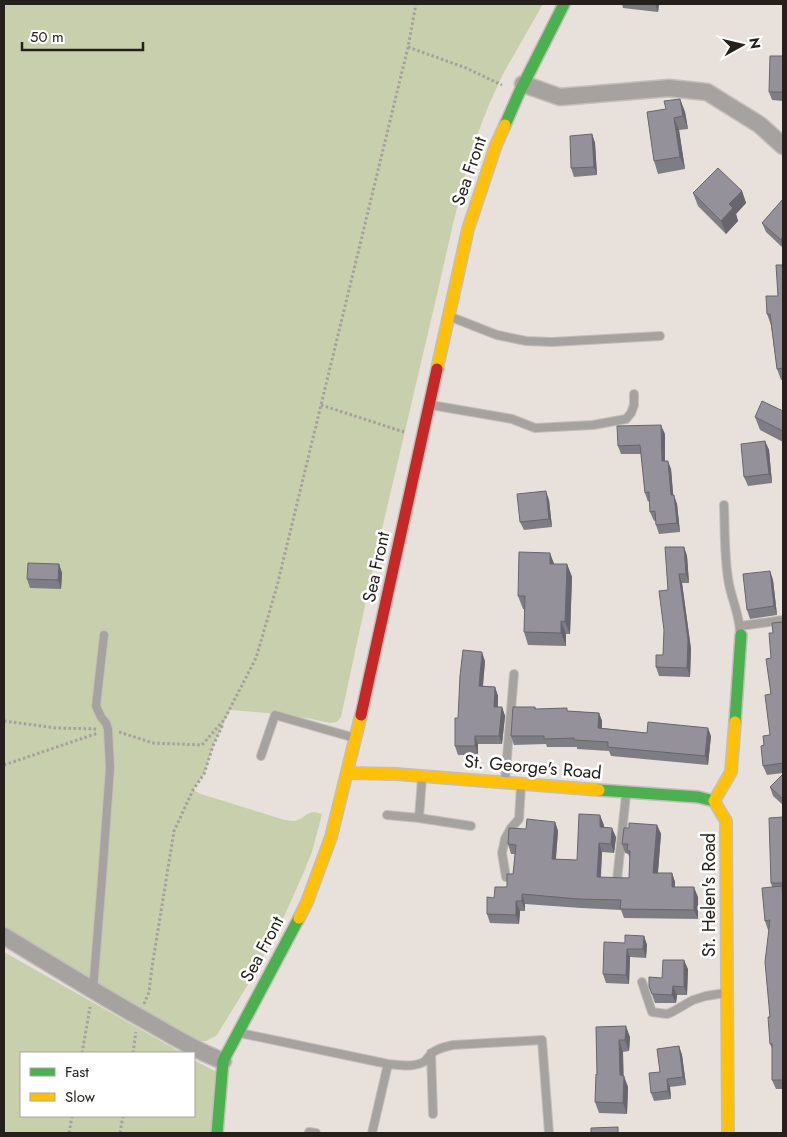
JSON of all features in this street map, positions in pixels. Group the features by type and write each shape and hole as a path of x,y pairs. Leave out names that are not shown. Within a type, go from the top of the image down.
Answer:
{"street":[{"name":"Sea Front","path":"217,1133 223,1061 307,902 331,837 356,739 468,229 496,145 521,88 564,4"},
{"path":"521,88 560,97 669,88 707,92 760,125 783,146"},
{"path":"714,800 731,772 740,631"},
{"name":"St. George's Road","path":"348,773 396,774 698,797 714,800"},
{"name":"St. Helen's Road","path":"714,800 726,820 728,1133"},
{"path":"4,936 139,1017 205,1054 223,1061"}],"lane":[{"path":"449,316 497,335 526,341 552,342 660,336"},
{"path":"430,405 512,419 535,428 593,425 626,419 634,405 634,394"},
{"path":"724,505 729,584 740,631 783,620"},
{"path":"93,990 110,768 108,729 96,706 104,635"},
{"path":"505,783 514,674"},
{"path":"261,756 275,715 356,739"},
{"path":"419,818 423,776"},
{"path":"506,877 502,853 505,839 519,819 521,784"},
{"path":"617,880 626,793"},
{"path":"387,815 471,826"},
{"path":"642,982 652,1012 666,1014 693,1000 727,993"},
{"path":"238,1033 388,1064 414,1065 426,1060 431,1054 441,1048 453,1045 542,1040 548,1133"},
{"path":"431,1054 433,1114"},
{"path":"372,1133 388,1064"}],"path":[{"path":"139,1017 150,992 152,967 174,831 193,790 204,774 224,720 256,658 278,586 408,46 416,4"},
{"path":"408,46 521,88"},
{"path":"322,405 422,439"},
{"path":"4,721 56,728 108,729 153,743 202,745 224,720"},
{"path":"4,765 108,729"},
{"path":"82,1052 93,990"},
{"path":"69,1133 72,1117"},
{"path":"120,1133 123,1117"}],"green space":[{"path":"4,4 543,4 503,74 474,143 453,224 375,559 341,717 337,722 330,723 307,718 230,710 213,746 204,774 193,790 285,820 298,820 312,812 322,814 312,852 300,881 255,973 217,1035 206,1041 198,1041 79,974 4,927"},
{"path":"4,952 180,1052 20,1052 20,1117 195,1117 195,1061 222,1075 221,1133 4,1133"}],"building":[{"path":"770,56 783,56 783,92 769,92"},
{"path":"680,99 683,116 674,118 680,157 654,161 647,112 666,109 664,101"},
{"path":"592,134 594,167 571,168 570,136"},
{"path":"718,168 742,191 729,204 733,208 721,221 693,193"},
{"path":"783,199 783,236 781,240 762,223"},
{"path":"776,265 783,265 783,368 777,369 770,314 767,314 766,296 778,296"},
{"path":"762,401 783,411 783,431 755,417"},
{"path":"661,425 662,461 668,461 671,495 674,495 677,523 656,525 655,511 650,512 649,492 645,493 640,445 618,446 617,426"},
{"path":"765,441 769,474 744,477 741,444"},
{"path":"546,491 549,519 520,522 517,494"},
{"path":"665,547 684,547 686,574 679,574 688,640 687,668 656,667 656,655 663,655 664,630 659,591 668,590"},
{"path":"519,552 550,553 550,564 567,564 565,622 561,621 561,633 524,632 525,596 518,596"},
{"path":"28,563 59,564 58,580 27,579"},
{"path":"770,571 774,606 747,610 743,574"},
{"path":"783,622 783,763 763,766 761,746 764,745 763,736 770,735 765,695 771,694 766,659 771,658 769,633 773,633 772,623"},
{"path":"463,650 482,652 479,686 495,687 494,707 502,707 499,736 475,736 475,746 455,746 455,718 458,718"},
{"path":"513,707 535,707 535,709 567,708 567,711 599,713 598,728 647,733 648,722 708,728 705,756 608,747 608,742 574,740 574,738 544,739 544,736 511,736"},
{"path":"783,774 783,799 770,787"},
{"path":"579,814 600,815 600,827 612,828 611,844 599,843 597,877 629,878 630,851 627,851 628,844 622,844 624,828 629,828 629,823 657,825 653,873 672,873 672,887 694,887 694,910 620,909 621,900 578,899 522,894 522,901 516,901 516,915 487,914 487,897 494,898 495,887 507,887 507,874 513,874 516,845 508,844 509,828 526,829 527,819 555,822 552,859 577,860"},
{"path":"783,817 783,883 771,883 769,818"},
{"path":"782,886 783,1080 772,1080 772,1044 770,1044 768,1017 770,1017 765,962 770,920 765,921 762,888"},
{"path":"625,935 644,936 643,949 627,949 626,975 603,974 604,942 625,943"},
{"path":"663,960 684,960 684,987 673,986 672,995 652,994 649,986 649,977 662,978"},
{"path":"626,1026 625,1040 619,1040 620,1075 624,1076 623,1103 595,1102 597,1075 596,1027"},
{"path":"679,1046 683,1077 667,1079 668,1091 651,1093 649,1073 660,1072 657,1049"},
{"path":"618,1127 618,1133 591,1133 591,1128"}],"traffic: fast":[{"path":"505,125 564,4"},
{"path":"735,722 741,635"},
{"path":"599,790 698,797 714,801"},
{"path":"217,1133 223,1061 299,918"}],"traffic: slow":[{"path":"437,369 468,229 496,145 505,125"},
{"path":"299,918 307,902 331,837 361,715"},
{"path":"728,1133 726,821 714,801 731,772 735,722"},
{"path":"348,773 396,774 599,790"}],"traffic: jam":[{"path":"361,715 437,369"}]}
